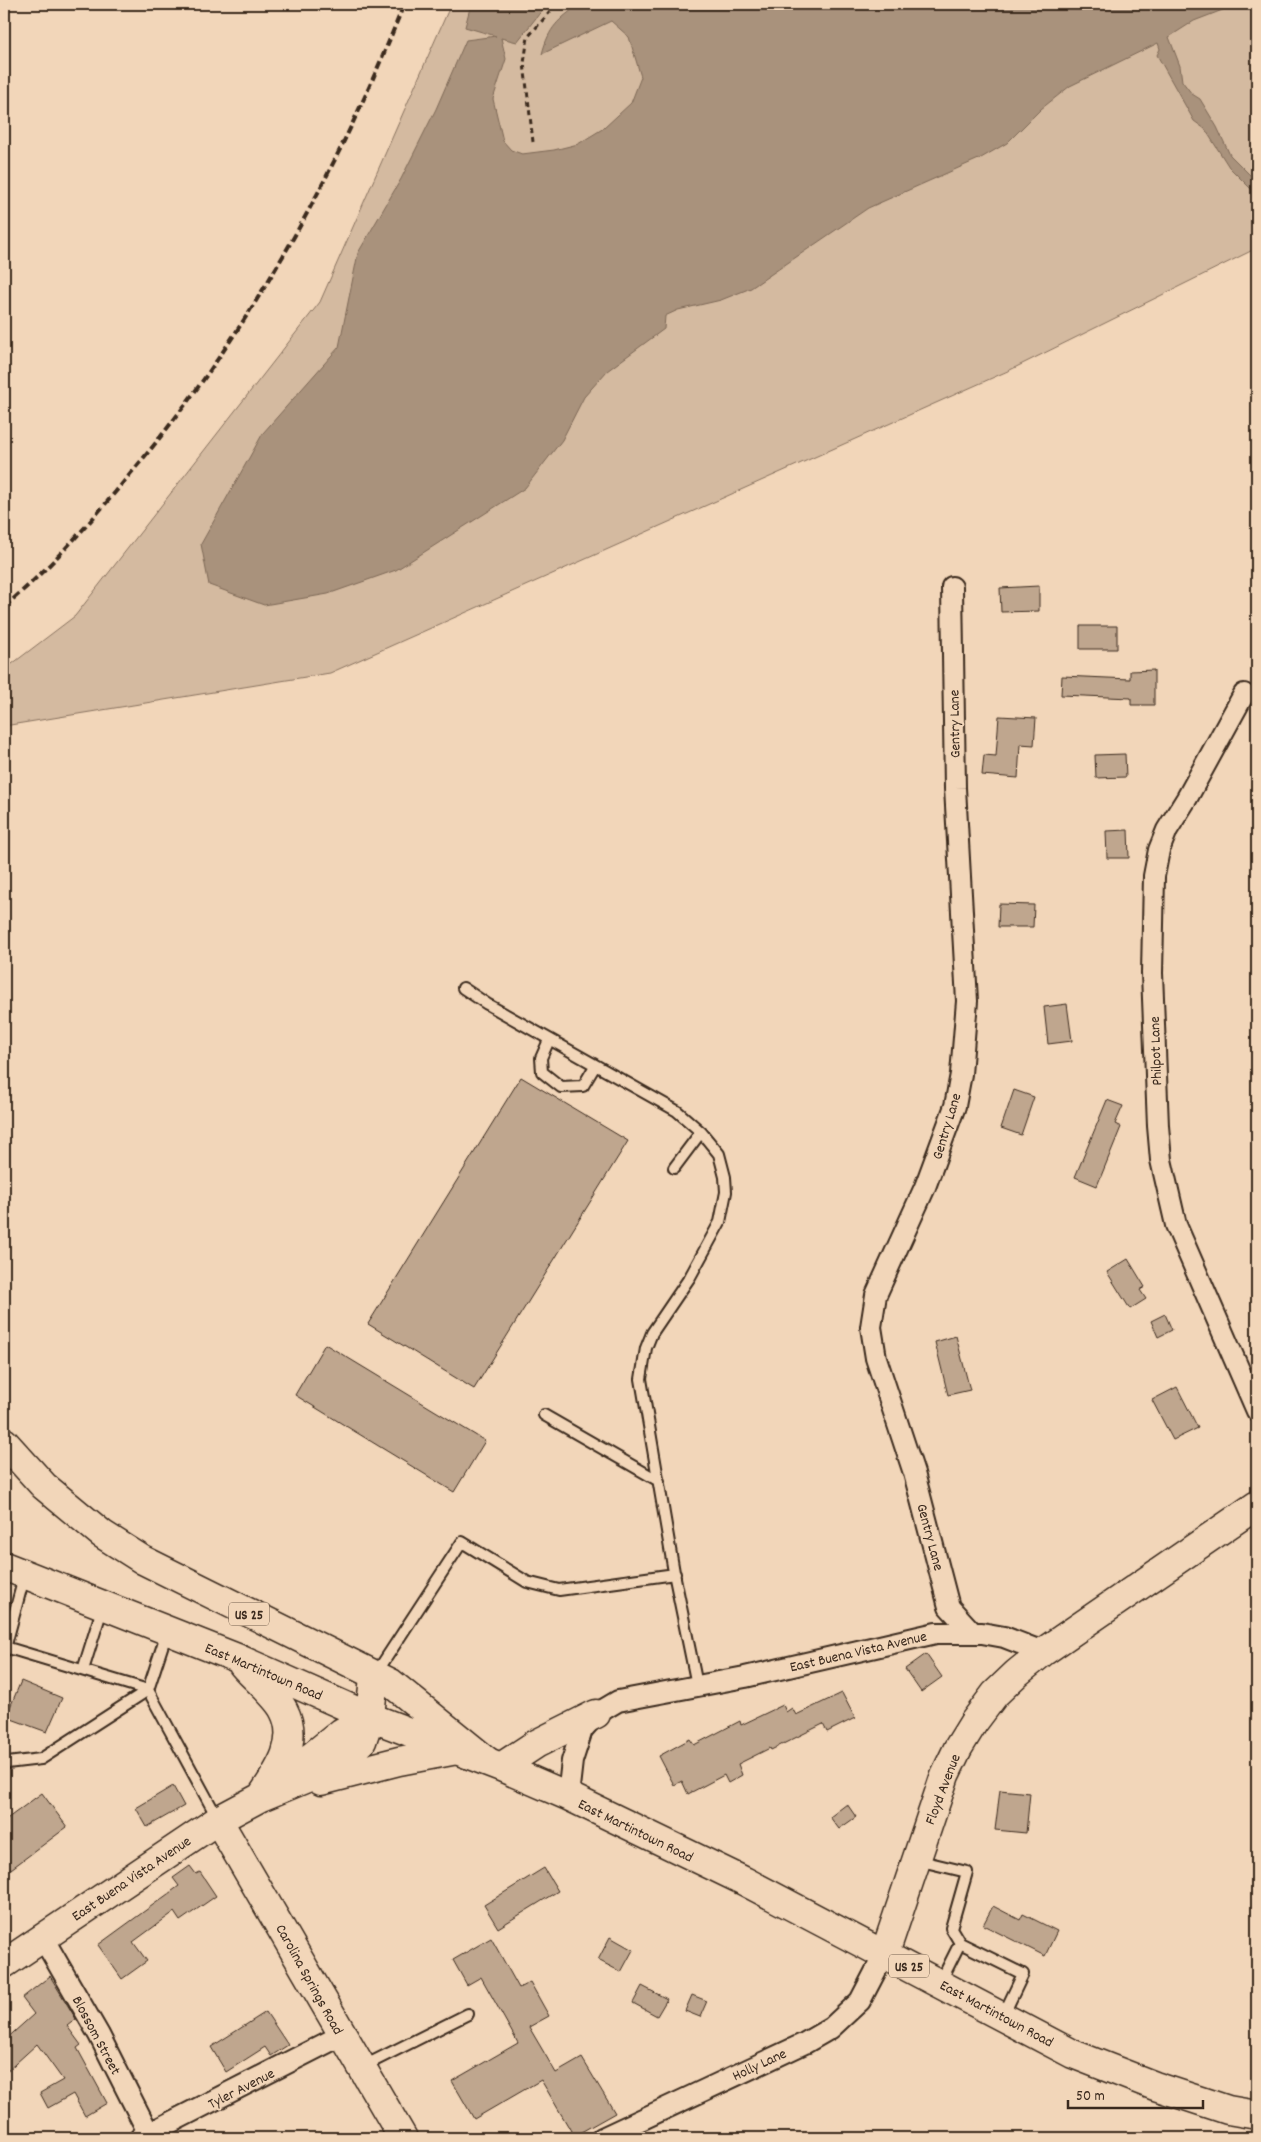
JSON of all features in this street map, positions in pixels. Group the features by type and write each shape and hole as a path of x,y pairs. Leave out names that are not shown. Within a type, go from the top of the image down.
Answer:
{"main road":[{"name":"US 25","path":"4,1442 30,1472 72,1511 143,1560 391,1683 494,1764"},
{"path":"1043,1652 1257,1505"},
{"name":"East Martintown Road","path":"14,1570 237,1658 370,1716 494,1764 568,1796 744,1881 885,1953 1073,2054 1210,2104 1257,2115"},
{"name":"Floyd Avenue","path":"885,1953 945,1775 958,1748 995,1694 1043,1652"},
{"path":"237,1658 284,1710 289,1732 285,1759 261,1797"},
{"name":"East Buena Vista Avenue","path":"4,1964 218,1820 261,1797 331,1768 362,1741 370,1716 374,1676"},
{"path":"494,1764 596,1714"},
{"path":"261,1797 398,1761 457,1750"},
{"name":"Carolina Springs Road","path":"218,1820 403,2138"}],"street":[{"name":"Gentry Lane","path":"952,587 955,788 967,1001 963,1055 955,1106 942,1146 876,1295 871,1327 876,1358 914,1473 948,1607 972,1632"},
{"name":"Philpot Lane","path":"1244,694 1199,773 1188,798 1167,830 1159,850 1154,876 1152,973 1158,1126 1167,1193 1176,1225 1257,1411"},
{"name":"East Buena Vista Avenue","path":"568,1796 572,1761 582,1730 596,1714 606,1706 618,1701 697,1685 745,1678 913,1636 936,1633 972,1632 1004,1637 1043,1652"},
{"name":"Blossom Street","path":"42,1938 99,2034 144,2136"},
{"name":"Holly Lane","path":"602,2138 805,2043 831,2028 860,2001 885,1953"},
{"name":"Tyler Avenue","path":"144,2136 342,2035"}],"lane":[{"path":"463,988 549,1040 677,1111 701,1132 722,1162 725,1185 724,1208 713,1236 690,1277 652,1333 642,1363 642,1394 659,1481 674,1574 697,1685"},
{"path":"549,1040 541,1058 542,1072 561,1087 583,1086 595,1066"},
{"path":"674,1168 701,1132"},
{"path":"544,1415 659,1481"},
{"path":"374,1676 462,1542 527,1582 559,1590 674,1574"},
{"path":"14,1570 4,1650 83,1670 148,1690 218,1820"},
{"path":"83,1670 104,1605"},
{"path":"4,1761 7,1763 41,1758 148,1690 168,1630"},
{"path":"916,1860 967,1872 951,1928 960,1943 1024,1974 1003,2017"},
{"path":"940,1983 960,1943"},
{"path":"361,2068 468,2014"}],"path":[{"path":"533,142 524,63 528,37 557,4"}],"shaded area":[{"path":"451,4 1257,4 1257,248 1010,370 330,673 4,726 4,670 75,616 320,302"},
{"path":"471,4 547,4 517,42 501,38 506,59 493,99 503,141 511,150 522,154 554,150 578,144 604,128 631,103 641,77 629,37 611,21 542,54 555,25 580,4 1238,4 1194,21 1169,37 1180,66 1182,81 1192,94 1200,99 1217,127 1230,155 1257,182 1257,195 1229,167 1205,129 1194,121 1157,55 1160,49 1158,43 1070,86 1041,109 1007,143 981,158 868,208 751,288 721,300 678,310 665,316 664,329 607,371 584,397 562,440 525,488 396,570 328,594 264,605 209,585 201,544 263,433 339,347 358,253 401,179 436,109 466,40 496,36 465,27"}],"building":[{"path":"1039,586 1039,611 1001,612 1000,588"},
{"path":"1080,626 1117,626 1117,649 1080,649"},
{"path":"1154,670 1154,705 1131,705 1131,698 1061,695 1062,676 1130,679 1130,671"},
{"path":"999,716 1036,718 1034,745 1020,744 1018,778 982,775 984,755 996,756"},
{"path":"1125,754 1126,777 1096,778 1095,755"},
{"path":"1128,830 1129,858 1107,858 1106,831"},
{"path":"999,904 1034,905 1033,927 998,927"},
{"path":"1067,1004 1072,1041 1048,1044 1044,1007"},
{"path":"521,1077 628,1141 474,1389 368,1324"},
{"path":"1014,1090 1034,1097 1021,1135 1001,1128"},
{"path":"1107,1100 1123,1106 1115,1124 1121,1127 1097,1186 1075,1177"},
{"path":"1128,1259 1145,1287 1140,1290 1146,1299 1130,1309 1107,1272"},
{"path":"1165,1314 1172,1330 1158,1337 1151,1321"},
{"path":"956,1336 970,1390 948,1395 935,1342"},
{"path":"325,1344 485,1441 454,1492 295,1395"},
{"path":"1177,1387 1198,1428 1173,1440 1152,1400"},
{"path":"926,1654 942,1677 921,1692 905,1669"},
{"path":"21,1681 62,1698 47,1732 6,1717"},
{"path":"842,1693 855,1718 827,1732 823,1724 738,1764 742,1775 728,1783 724,1775 688,1794 682,1781 674,1785 659,1756 690,1739 694,1745 740,1721 741,1725 783,1705 786,1712 792,1708 796,1715"},
{"path":"173,1786 184,1806 147,1827 136,1808"},
{"path":"1000,1790 1030,1793 1026,1833 995,1830"},
{"path":"42,1793 67,1827 11,1869 4,1859 4,1821"},
{"path":"847,1804 856,1817 839,1829 830,1817"},
{"path":"190,1866 196,1874 200,1872 216,1896 180,1921 174,1912 133,1942 147,1961 122,1979 98,1945 179,1886 173,1878"},
{"path":"544,1868 558,1891 498,1928 484,1905"},
{"path":"993,1906 1020,1920 1023,1914 1057,1931 1045,1956 983,1925"},
{"path":"610,1937 633,1950 621,1972 598,1960"},
{"path":"491,1938 519,1988 530,1982 549,2016 529,2027 556,2073 582,2058 615,2113 574,2136 541,2080 474,2119 452,2081 518,2043 481,1977 467,1985 453,1960"},
{"path":"50,1976 76,2019 67,2026 81,2045 77,2048 107,2103 85,2116 73,2094 48,2108 40,2093 63,2080 37,2044 4,2074 4,2041 34,2014 22,1998"},
{"path":"642,1986 667,1999 657,2016 633,2003"},
{"path":"692,1995 707,2001 700,2017 685,2011"},
{"path":"266,2012 288,2045 271,2056 265,2047 226,2072 211,2047"}],"railway":[{"path":"4,607 55,560 131,473 174,420 252,308 287,250 350,129 404,4"}]}
